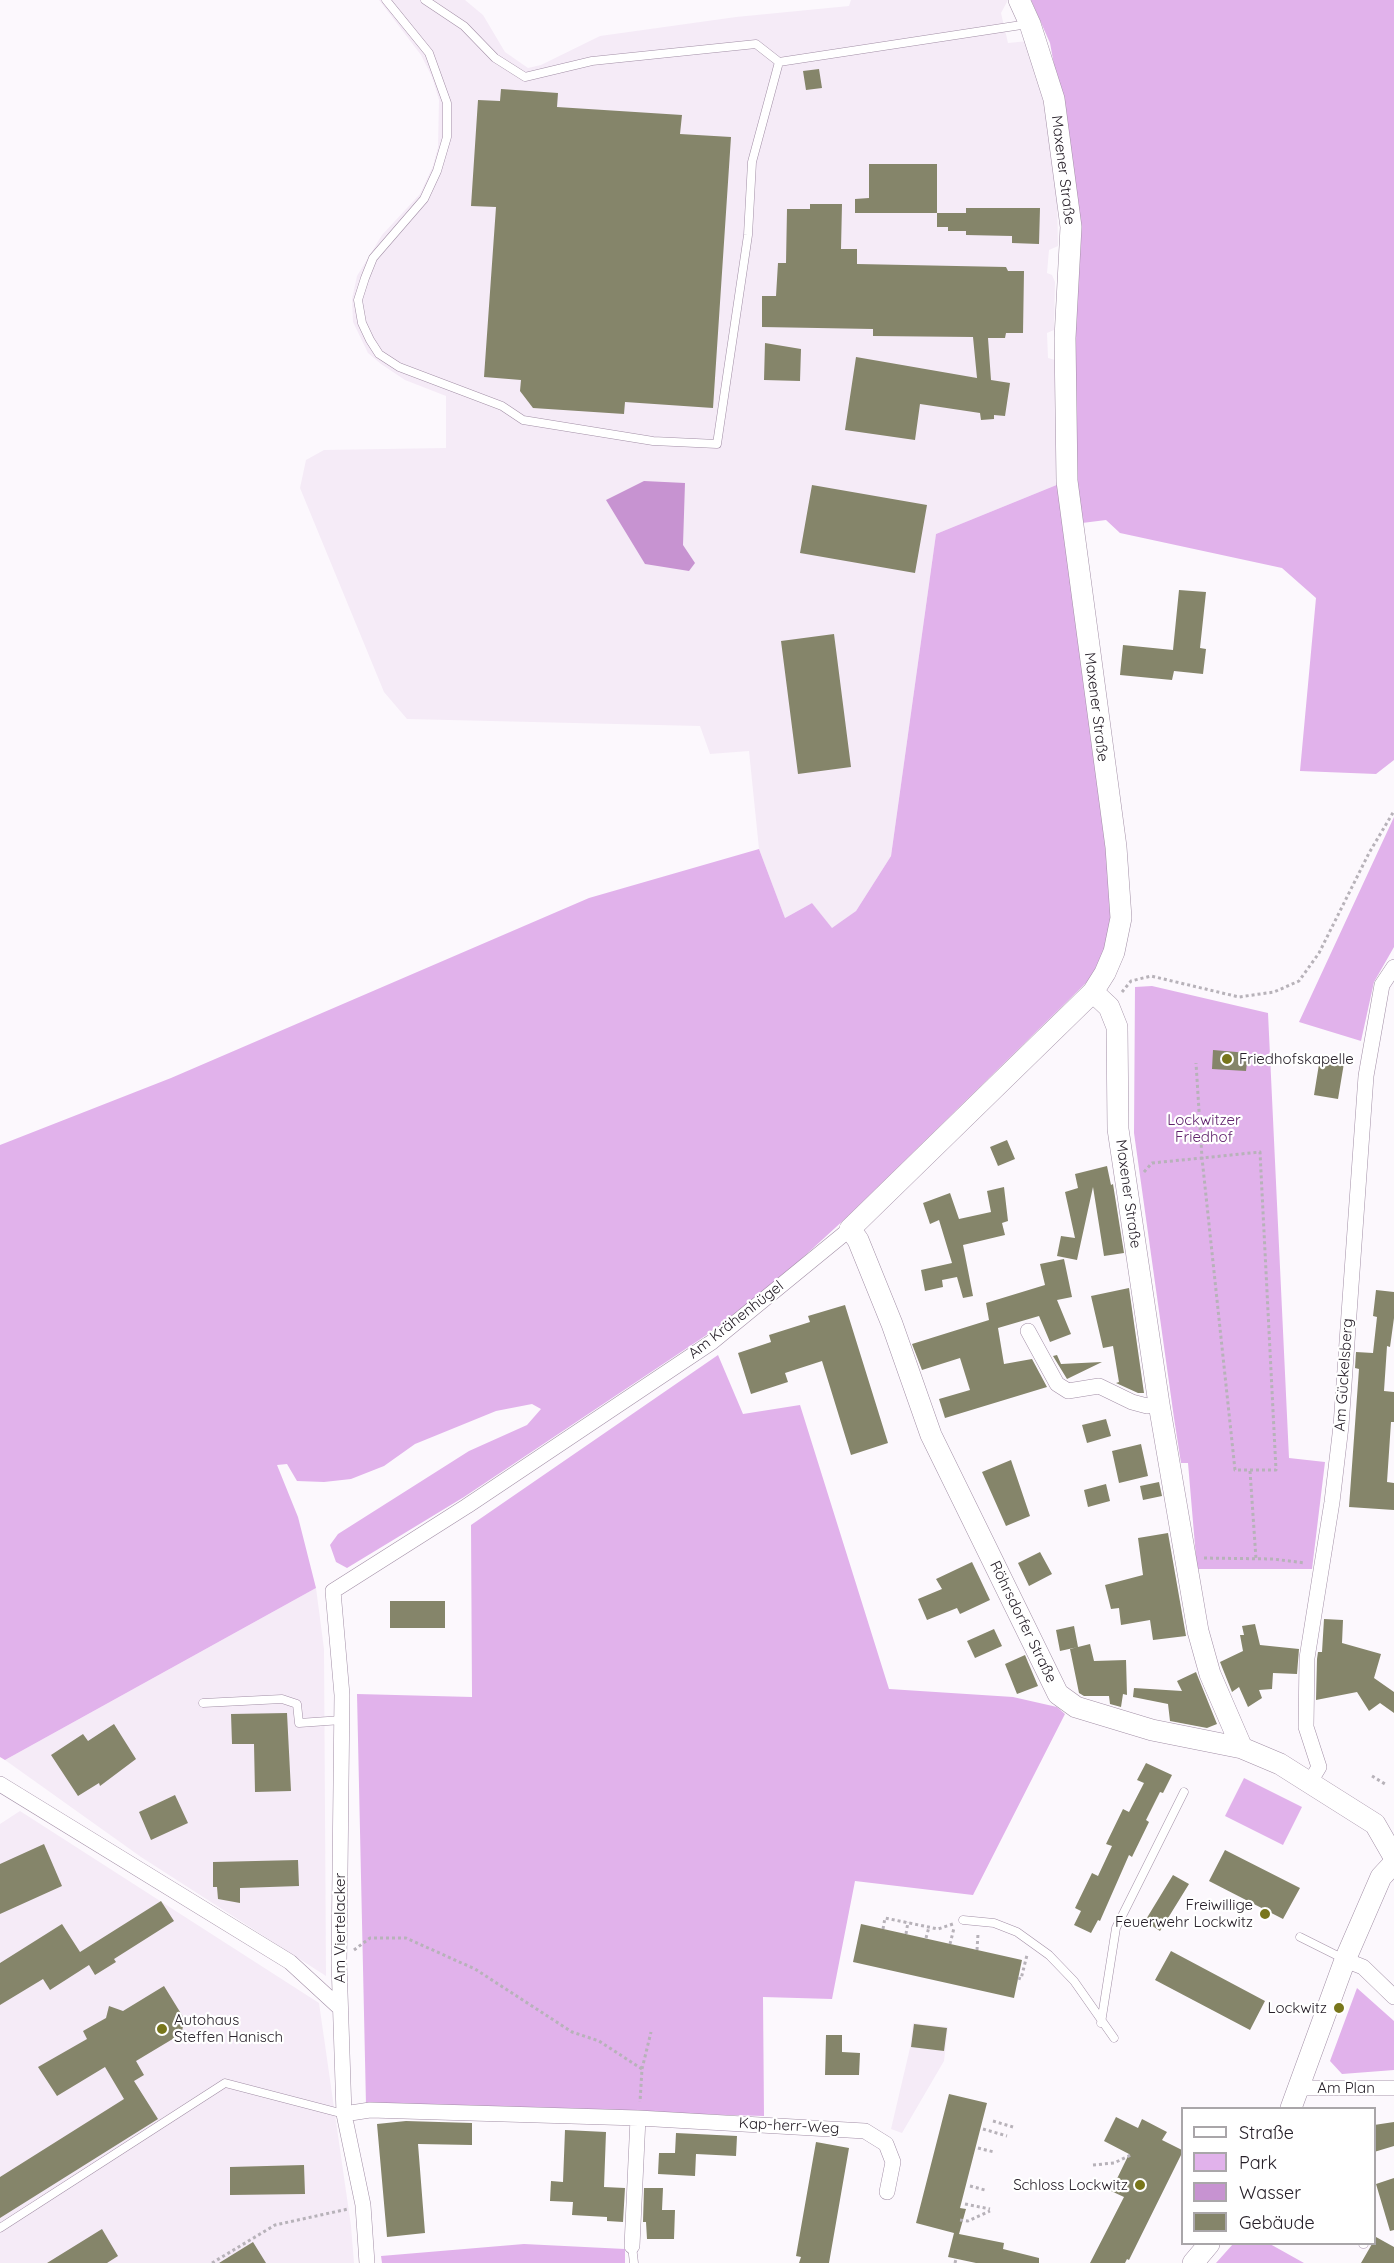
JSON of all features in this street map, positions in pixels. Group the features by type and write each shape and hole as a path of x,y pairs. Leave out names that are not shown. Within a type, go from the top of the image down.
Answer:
{"street":[{"name":"Maxener Straße","path":"1019,0 1030,24 1054,99 1071,227 1065,338 1067,481 1116,847 1121,918 1114,952 1105,973 1092,992"},
{"name":"Am Gückelsberg","path":"1310,1782 1319,1767 1306,1727 1307,1658 1323,1566 1341,1426 1366,1076 1382,985 1394,967"},
{"path":"1092,992 1109,1007"},
{"name":"Am Krähenhügel","path":"333,1591 467,1506 712,1342 850,1229 1092,992"},
{"name":"Maxener Straße","path":"1109,1007 1117,1027 1118,1129 1159,1404 1198,1631 1207,1663 1242,1748"},
{"name":"Röhrsdorfer Straße","path":"850,1229 858,1239 892,1324 931,1435 1058,1694 1076,1707 1152,1730 1242,1748 1280,1764 1375,1824 1394,1857"},
{"path":"1028,1331 1057,1384 1068,1391 1099,1386 1132,1402 1147,1406 1159,1404"},
{"name":"Am Viertelacker","path":"333,1591 342,1720 339,1962 344,2114 363,2205 367,2263"},
{"path":"0,1784 290,1962 340,2008"},
{"path":"1291,2107 1345,1960 1381,1877 1394,1863"},
{"path":"1345,1960 1363,1967 1394,1997"},
{"name":"Am Plan","path":"1298,2088 1394,2088"},
{"name":"Kap-herr-Weg","path":"344,2114 370,2110 638,2118 865,2131 886,2144 893,2162 887,2192"},
{"path":"632,2246 638,2118"},
{"path":"1193,2263 1208,2245"}],"lane":[{"path":"387,0 429,53 447,102 447,137 437,171 424,199 373,258 365,278 358,300 362,322 370,340 379,354 399,367 502,406 523,420 653,441 717,444 748,235 752,162 778,62"},
{"path":"425,0 464,26 495,57 525,77 592,61 756,44 778,62 1030,24"},
{"path":"202,1703 282,1699 297,1704 299,1723 342,1720"},
{"path":"1101,2023 1116,1928 1184,1792"},
{"path":"963,1920 994,1923 1017,1932 1049,1954 1074,1981 1101,2023 1114,2038"},
{"path":"1300,1937 1345,1960"},
{"path":"0,2228 225,2083 344,2114"},
{"path":"632,2246 634,2263"}],"path":[{"path":"1109,1007 1131,981 1151,976 1239,997 1274,992 1299,981 1319,953 1369,853 1394,811"},
{"path":"1126,1178 1140,1176 1152,1163 1202,1158 1260,1152 1276,1470 1235,1470 1202,1158 1196,1063"},
{"path":"1250,1470 1256,1559"},
{"path":"1187,1558 1256,1559 1323,1566"},
{"path":"1372,1776 1384,1784"},
{"path":"883,1929 885,1918 938,1929 954,1923 950,1944"},
{"path":"906,1934 908,1922"},
{"path":"926,1938 929,1927"},
{"path":"339,1962 370,1938 406,1938 475,1969 572,2032 599,2042 642,2069"},
{"path":"1018,1978 1021,1979 1031,1942"},
{"path":"638,2118 642,2069 651,2032"},
{"path":"993,2121 1013,2127"},
{"path":"983,2129 1007,2136"},
{"path":"978,2148 994,2152"},
{"path":"1093,2165 1114,2163 1131,2155"},
{"path":"970,2186 985,2190"},
{"path":"960,2220 968,2220 990,2210 965,2204"},
{"path":"212,2263 275,2225 363,2205"}],"shaded area":[{"path":"379,0 465,0 483,15 505,52 528,68 541,65 600,36 736,17 849,6 851,0 1008,0 1001,13 1008,43 1028,41 1047,100 1056,150 1058,246 1049,250 1047,273 1052,275 1055,282 1054,330 1047,333 1048,358 1055,360 1059,484 936,534 891,856 856,911 832,929 812,903 785,918 759,849 749,751 710,754 700,726 407,719 384,692 300,488 306,460 324,450 446,448 446,396 405,380 381,364 368,353 353,322 352,299 357,276 382,235 420,194 433,166 438,147 439,100 432,77 421,55"},
{"path":"316,1588 324,1649 326,1976 141,1857 5,1760"},
{"path":"20,1811 319,2003 351,2226 354,2263 0,2263 0,1824"},
{"path":"913,2023 948,2027 944,2061 902,2133 891,2129 910,2048"}],"green space":[{"path":"1031,0 1394,0 1394,760 1376,774 1300,771 1316,598 1282,568 1120,533 1106,520 1082,523 1074,482 1060,98 1050,43"},
{"path":"1059,484 1109,857 1111,924 1101,959 1088,981 847,1217 774,1284 705,1336 464,1497 347,1568 336,1562 330,1545 338,1534 469,1451 527,1425 541,1409 532,1404 496,1411 415,1444 384,1466 351,1479 324,1482 297,1481 287,1464 277,1465 298,1517 316,1588 5,1760 0,1757 0,1145 171,1078 589,898 759,849 785,918 812,903 832,928 856,911 891,856 936,534"},
{"path":"1394,817 1394,947 1374,982 1361,1041 1299,1022"},
{"name":"Lockwitzer Friedhof","path":"1152,986 1268,1013 1289,1458 1325,1462 1312,1569 1197,1569 1188,1463 1181,1463 1134,1133 1135,987"},
{"path":"718,1355 743,1414 800,1405 889,1689 1013,1697 1057,1707 1065,1714 973,1895 855,1881 832,1999 763,1997 764,2116 366,2105 357,1694 472,1697 471,1525"},
{"path":"1244,1778 1302,1807 1283,1845 1225,1816"},
{"path":"1357,1988 1394,2021 1394,2070 1342,2074 1330,2061"},
{"path":"524,2244 625,2249 625,2263 382,2263 381,2256"},
{"path":"1232,2245 1272,2245 1304,2263 1216,2263"}],"water":[{"path":"644,481 685,483 683,545 695,563 689,571 645,564 606,500"}],"building":[{"path":"819,69 822,88 806,90 803,71"},
{"path":"501,89 558,93 557,107 682,115 680,134 731,137 713,408 625,402 624,414 533,408 520,391 521,380 484,377 496,207 471,206 478,100 500,101"},
{"path":"869,164 937,164 937,213 855,213 855,199 869,198"},
{"path":"810,204 842,204 841,249 857,249 857,264 1006,267 1008,271 1024,271 1023,333 1006,333 1005,338 988,338 991,380 1010,383 1005,416 994,415 994,419 981,420 980,413 920,404 915,440 845,430 856,357 977,378 973,337 873,336 873,329 762,327 762,296 776,296 778,263 786,263 787,209 810,209"},
{"path":"966,208 1040,208 1039,244 1012,243 1012,236 966,235 966,231 948,231 948,227 937,227 937,213 966,213"},
{"path":"765,343 801,349 800,381 764,380"},
{"path":"812,485 927,505 915,573 800,553"},
{"path":"1179,590 1206,592 1200,648 1206,649 1203,674 1174,671 1172,680 1120,675 1123,645 1173,650"},
{"path":"834,634 851,767 798,774 781,641"},
{"name":"Friedhofskapelle","path":"1213,1050 1248,1053 1246,1071 1212,1069"},
{"path":"1320,1058 1344,1063 1338,1099 1314,1095"},
{"path":"1007,1140 1015,1159 998,1166 990,1147"},
{"path":"1107,1166 1111,1185 1113,1184 1124,1253 1104,1256 1093,1187 1077,1260 1057,1256 1061,1236 1075,1238 1065,1192 1078,1188 1075,1174"},
{"path":"1004,1187 1008,1221 1002,1223 1005,1235 963,1245 973,1296 963,1298 957,1277 942,1280 943,1287 925,1291 921,1270 952,1263 939,1220 930,1224 923,1203 950,1193 959,1219 991,1212 987,1191"},
{"path":"1064,1259 1072,1297 1057,1300 1071,1334 1050,1342 1039,1316 998,1328 1004,1364 1032,1359 1047,1387 945,1418 939,1399 970,1390 960,1358 922,1370 912,1344 989,1320 986,1303 1045,1285 1040,1264"},
{"path":"1129,1288 1144,1393 1138,1393 1116,1383 1119,1382 1113,1346 1103,1348 1091,1296"},
{"path":"1376,1290 1394,1292 1394,1318 1390,1347 1387,1346 1384,1391 1394,1392 1394,1422 1391,1422 1387,1482 1394,1483 1394,1510 1349,1507 1359,1369 1355,1368 1356,1352 1373,1353 1377,1317 1373,1316"},
{"path":"845,1305 888,1443 851,1455 822,1361 785,1373 788,1382 751,1394 738,1353 771,1342 769,1335 810,1322 808,1316"},
{"path":"1057,1355 1061,1364 1102,1362 1067,1379 1053,1356"},
{"path":"1106,1419 1111,1436 1087,1443 1082,1425"},
{"path":"1141,1444 1148,1476 1119,1483 1112,1451"},
{"path":"1011,1460 1030,1516 1006,1526 982,1472"},
{"path":"1159,1482 1162,1496 1143,1500 1140,1486"},
{"path":"1106,1484 1110,1501 1088,1507 1084,1490"},
{"path":"1168,1533 1186,1636 1153,1640 1150,1620 1121,1625 1119,1608 1111,1609 1105,1585 1143,1575 1138,1538"},
{"path":"1040,1552 1052,1574 1029,1586 1018,1563"},
{"path":"972,1562 990,1600 960,1614 957,1608 927,1620 918,1599 942,1589 936,1579"},
{"path":"390,1601 445,1601 445,1628 390,1628"},
{"path":"1324,1619 1343,1620 1342,1643 1381,1654 1374,1678 1394,1692 1394,1713 1380,1703 1369,1711 1357,1692 1316,1700 1317,1659 1318,1652 1322,1652"},
{"path":"1255,1624 1260,1645 1299,1649 1297,1674 1273,1673 1272,1689 1259,1690 1262,1698 1248,1707 1239,1687 1232,1692 1220,1662 1243,1651 1240,1635 1244,1635 1242,1626"},
{"path":"1074,1626 1078,1647 1060,1651 1056,1630"},
{"path":"994,1629 1002,1646 975,1658 967,1641"},
{"path":"1090,1644 1094,1661 1126,1660 1127,1695 1123,1694 1121,1707 1110,1704 1109,1696 1084,1696 1079,1693 1070,1649"},
{"path":"1025,1655 1038,1686 1017,1694 1005,1664"},
{"path":"1196,1672 1217,1724 1207,1728 1170,1721 1168,1704 1133,1697 1134,1688 1182,1691 1177,1681"},
{"path":"287,1713 291,1791 255,1792 254,1744 232,1744 231,1714"},
{"path":"114,1724 136,1759 100,1786 99,1783 78,1796 51,1755 83,1734 88,1741"},
{"path":"1146,1763 1172,1775 1163,1793 1160,1792 1132,1857 1129,1855 1100,1921 1098,1920 1091,1933 1074,1925 1081,1911 1075,1908 1092,1873 1098,1876 1112,1846 1106,1844 1123,1809 1129,1812 1144,1783 1137,1780"},
{"path":"175,1795 188,1823 151,1840 139,1812"},
{"path":"44,1844 62,1886 0,1914 0,1864"},
{"path":"1225,1850 1300,1888 1283,1919 1209,1881"},
{"path":"298,1860 299,1886 240,1888 240,1903 218,1899 217,1887 213,1887 213,1862"},
{"path":"1173,1875 1189,1884 1160,1931 1145,1921"},
{"path":"161,1901 174,1921 114,1959 116,1962 95,1975 89,1965 50,1990 43,1979 0,2005 0,1963 62,1924 80,1952"},
{"path":"861,1924 1022,1960 1014,1998 853,1962"},
{"path":"1171,1951 1265,2001 1250,2030 1155,1980"},
{"path":"164,1986 185,2020 181,2034 136,2061 144,2075 134,2081 158,2119 0,2218 0,2177 124,2099 105,2067 57,2096 38,2067 87,2039 83,2031 106,2018 109,2006 123,2011"},
{"path":"914,2024 947,2028 944,2051 911,2047"},
{"path":"826,2035 842,2035 842,2052 860,2053 859,2075 825,2075"},
{"path":"949,2094 987,2103 960,2208 966,2209 959,2234 1004,2243 1003,2249 1039,2258 1039,2263 976,2263 948,2257 954,2233 916,2223"},
{"name":"Schloss Lockwitz","path":"1116,2117 1138,2128 1142,2119 1167,2132 1162,2140 1181,2150 1181,2155 1129,2260 1127,2259 1125,2263 1090,2263 1124,2197 1111,2191 1129,2154 1104,2141"},
{"path":"406,2121 472,2123 472,2145 418,2144 425,2233 387,2237 377,2124"},
{"path":"1394,2122 1394,2146 1376,2151 1376,2125"},
{"path":"565,2130 606,2132 604,2187 625,2188 623,2222 607,2221 607,2217 572,2215 573,2202 550,2201 551,2181 563,2182"},
{"path":"676,2133 737,2136 736,2156 696,2154 695,2176 658,2174 659,2153 675,2153"},
{"path":"816,2142 849,2148 829,2263 799,2263 801,2257 796,2256"},
{"path":"304,2165 305,2194 230,2195 230,2167"},
{"path":"1394,2178 1394,2230 1390,2231 1376,2184"},
{"path":"644,2188 663,2188 662,2210 675,2210 674,2239 647,2239 646,2222 643,2222"},
{"path":"102,2229 118,2256 107,2263 47,2263"},
{"path":"1376,2237 1394,2247 1394,2263 1361,2263 1371,2245 1376,2245"},
{"path":"253,2242 266,2263 219,2263"}],"place":[{"name":"Friedhofskapelle","path":"1227,1059"},
{"name":"Freiwillige Feuerwehr Lockwitz","path":"1265,1914"},
{"name":"Lockwitz","path":"1339,2008"},
{"name":"Autohaus Steffen Hanisch","path":"162,2029"},
{"name":"Schloss Lockwitz","path":"1140,2185"}]}
